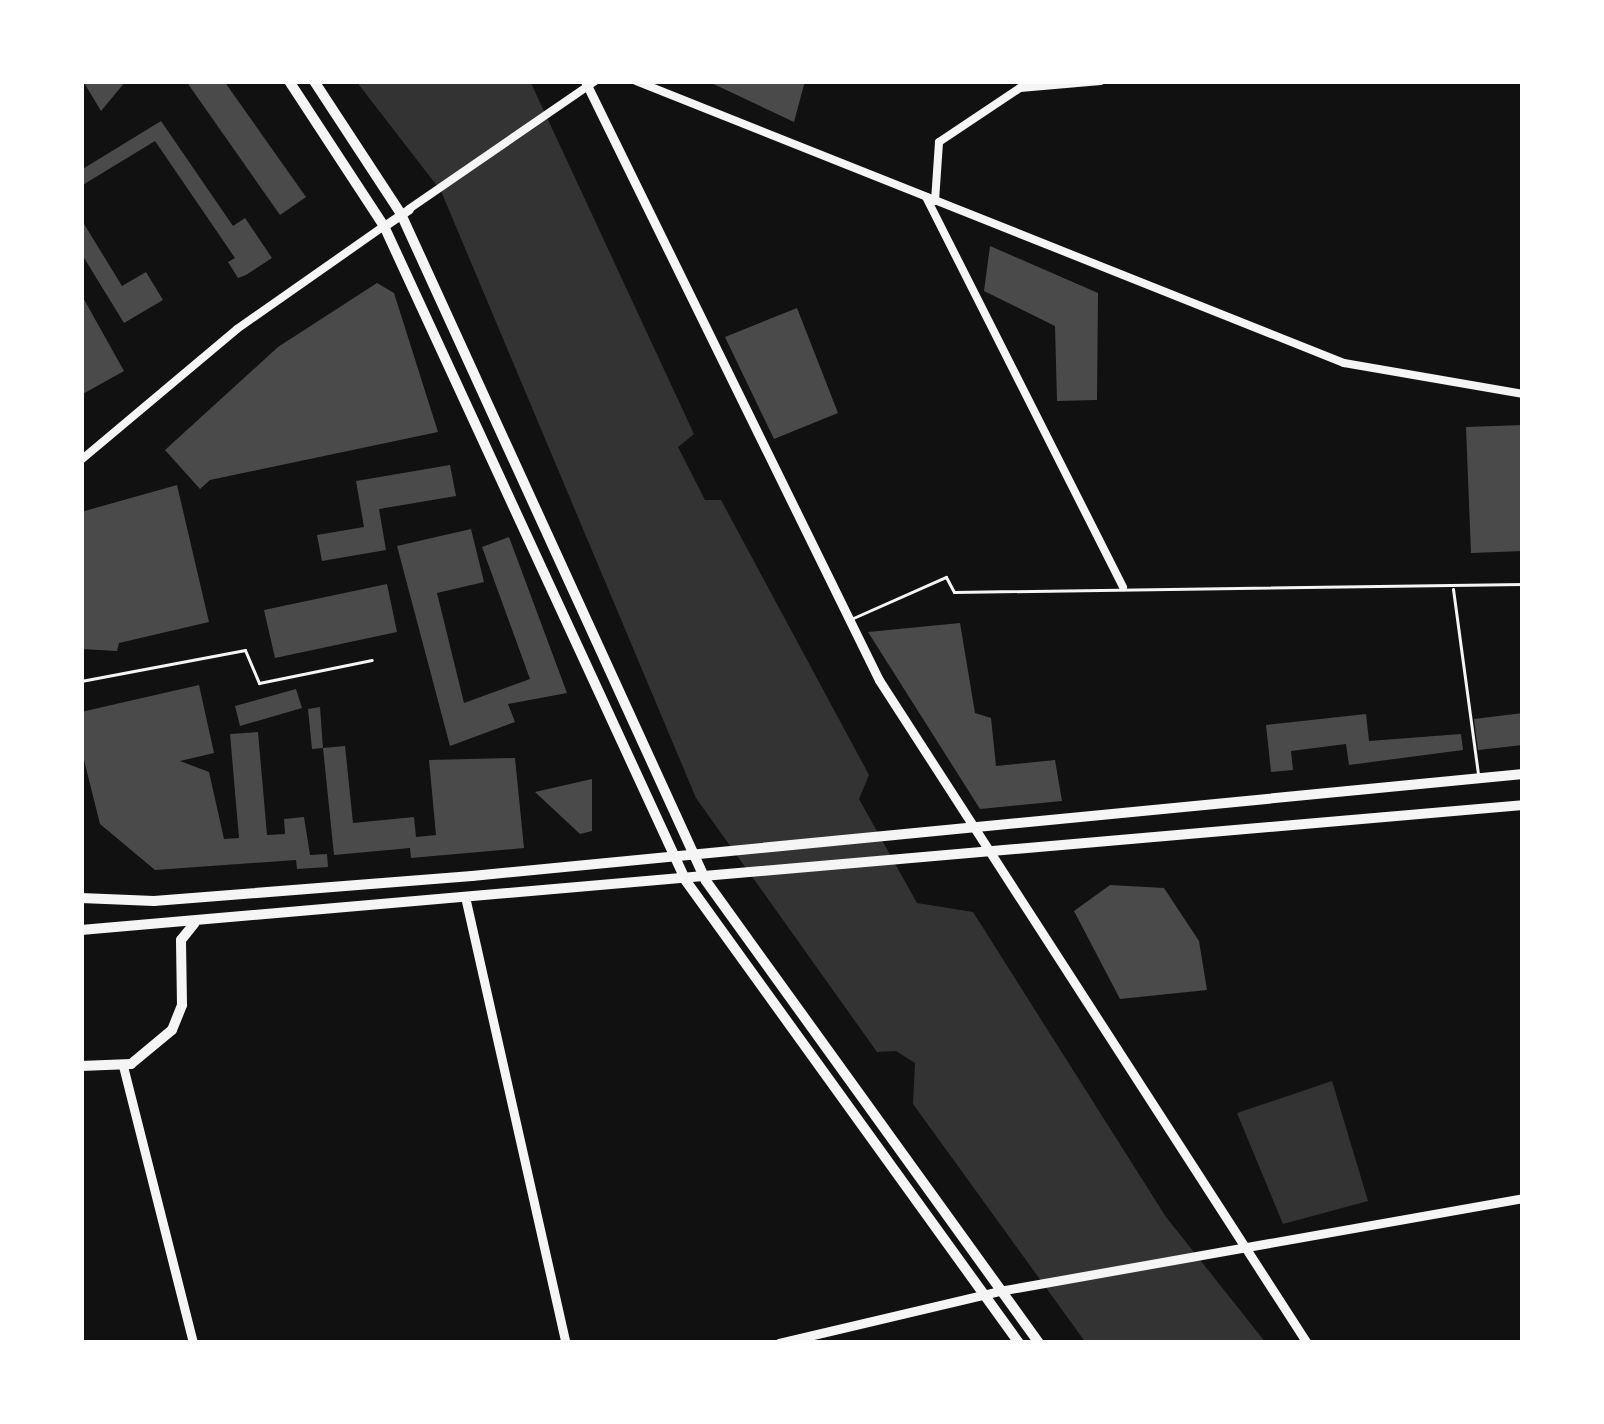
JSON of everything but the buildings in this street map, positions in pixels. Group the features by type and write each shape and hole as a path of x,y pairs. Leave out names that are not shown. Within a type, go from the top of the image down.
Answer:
{"main road":[{"path":"289,81 384,226 686,881 1019,1343"},
{"path":"314,81 405,212 706,881 1039,1343"},
{"path":"82,898 154,901 692,856 1523,773"},
{"path":"81,931 706,881 1523,806"},
{"path":"81,1066 123,1066 155,1051 172,1030 182,1005 181,940 194,924"}],"street":[{"path":"636,81 1344,364 1523,394"},
{"path":"1100,81 1020,88 939,142 931,199 1123,586"},
{"path":"81,460 237,329 577,98 589,83 878,680 979,829 990,854 1307,1343"},
{"path":"81,884 82,898"},
{"path":"466,901 566,1343"},
{"path":"123,1066 193,1343"},
{"path":"779,1343 999,1291 1523,1198"}],"lane":[{"path":"849,620 946,577 953,592 1123,586 1453,588 1523,584"},
{"path":"1453,588 1478,777"},
{"path":"81,682 245,650 260,683 372,660"}],"shaded area":[{"path":"356,81 530,81 694,434 678,447 705,500 721,500 869,775 859,799 917,903 973,912 1166,1217 1266,1343 1086,1343 913,1104 915,1063 896,1051 877,1052 696,798 441,191"},
{"path":"1332,1081 1368,1201 1283,1224 1237,1113"}]}
